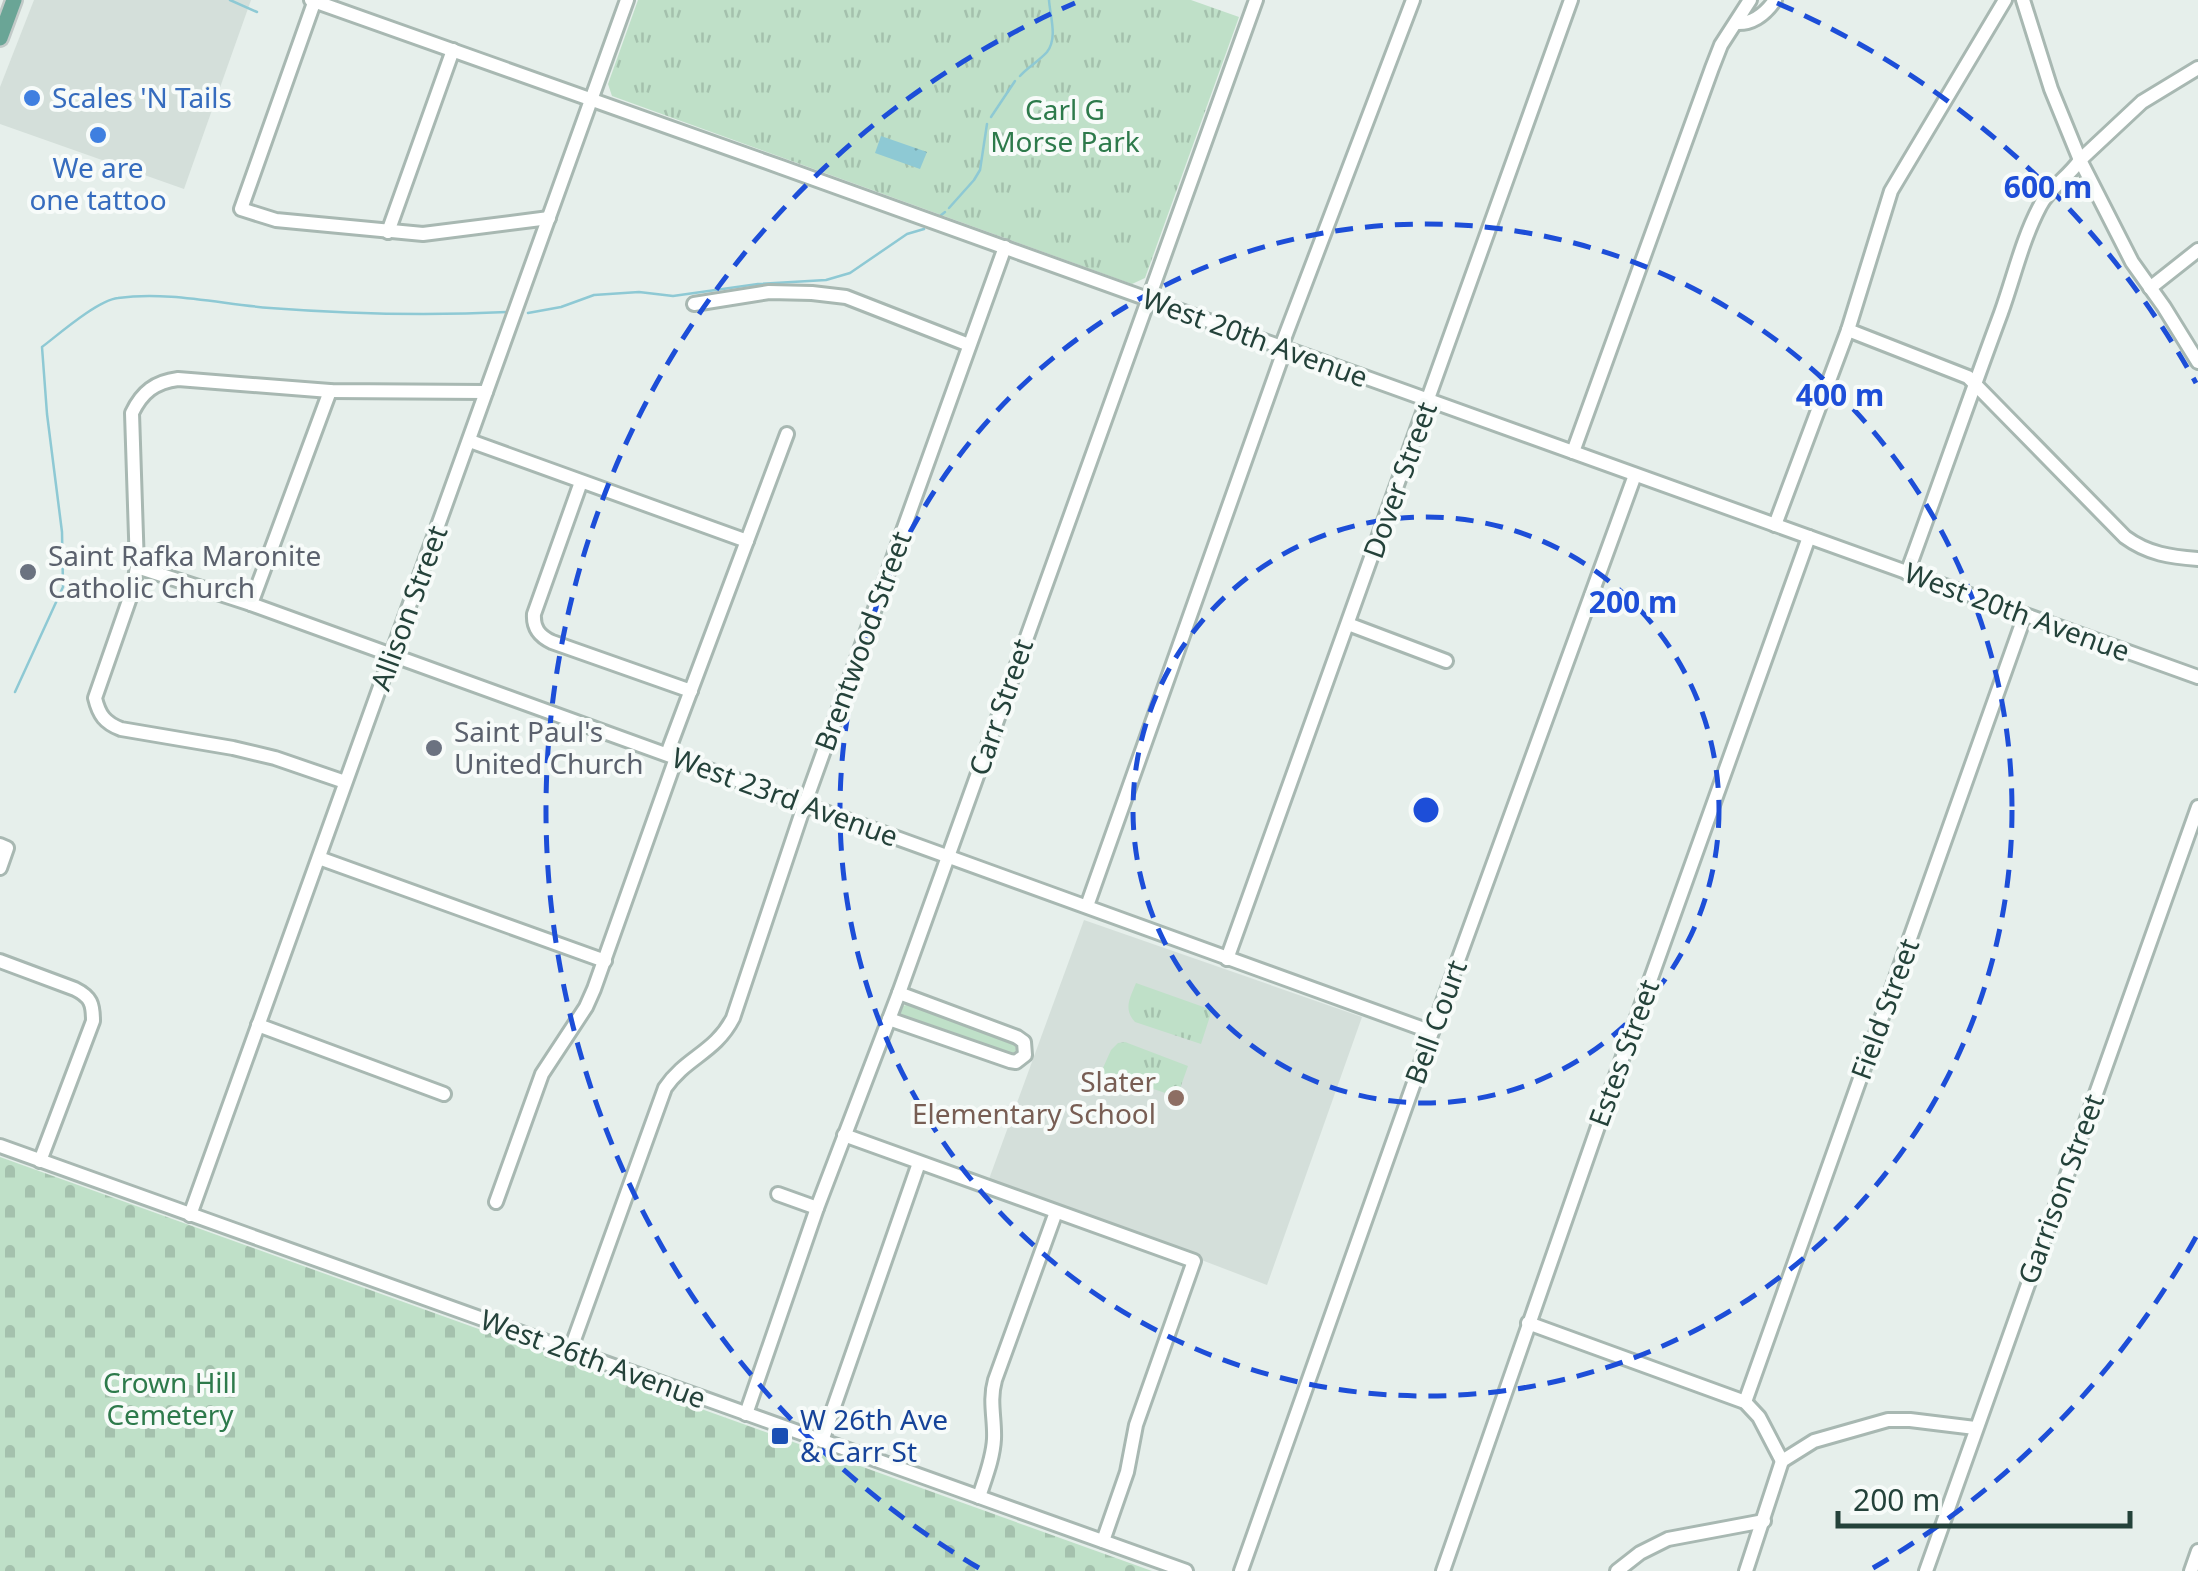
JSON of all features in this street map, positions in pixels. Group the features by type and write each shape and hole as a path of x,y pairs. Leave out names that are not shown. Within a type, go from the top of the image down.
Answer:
{"main road":[{"path":"0,38 14,0"}],"street":[{"name":"West 20th Avenue","path":"314,0 2198,678"},
{"path":"314,0 241,209 276,220 423,234 549,218"},
{"name":"Allison Street","path":"190,1214 627,0"},
{"name":"Carr Street","path":"746,1414 817,1208 899,994 1256,0"},
{"path":"1087,906 1283,348 1413,0"},
{"name":"Dover Street","path":"1227,959 1571,0"},
{"path":"1574,452 1712,68 1721,45 1750,0"},
{"path":"1736,23 1762,16 1775,0"},
{"path":"1775,525 1848,330 1891,190 2005,0"},
{"path":"2023,0 2051,90 2080,160 2132,262 2198,362"},
{"path":"388,232 452,50"},
{"path":"1908,572 2042,201 2142,102 2198,68"},
{"name":"Brentwood Street","path":"570,1350 665,1088 682,1067 720,1040 733,1018 804,806 1005,248"},
{"path":"2150,288 2198,250"},
{"path":"694,304 769,292 846,297 969,345"},
{"path":"1848,330 1968,377 2125,537 2162,555 2198,559"},
{"path":"345,782 233,748 121,729 101,716 95,698 137,567 132,413 144,394 162,381 178,379 330,391 486,392"},
{"path":"251,604 330,391"},
{"path":"496,1202 542,1074 586,1007 606,961 691,690 788,434"},
{"path":"470,441 747,542"},
{"name":"Bell Court","path":"1241,1571 1635,475"},
{"path":"582,482 534,614 534,624 543,638 691,690"},
{"name":"Estes Street","path":"1443,1571 1808,537"},
{"name":"West 23rd Avenue","path":"137,567 251,604 1432,1032"},
{"name":"Field Street","path":"1745,1402 2025,615"},
{"path":"1348,624 1446,661"},
{"name":"Garrison Street","path":"1926,1571 2198,806"},
{"path":"0,868 4,846"},
{"path":"319,858 606,961"},
{"path":"1,961 75,989 93,1004 92,1021 40,1161"},
{"path":"889,1018 1010,1061 1016,1062 1025,1055 1024,1042 1017,1037 899,994"},
{"path":"258,1025 444,1094"},
{"path":"844,1134 1194,1262 1136,1424 1127,1472 1103,1541"},
{"name":"West 26th Avenue","path":"0,1146 1186,1571"},
{"path":"822,1441 919,1163"},
{"path":"778,1194 817,1208"},
{"path":"978,1497 993,1452 991,1401 995,1380 1056,1212"},
{"path":"1528,1323 1745,1402 1759,1417 1782,1461"},
{"path":"1746,1571 1782,1461 1814,1441 1888,1420 1976,1428"},
{"path":"1617,1571 1640,1553 1668,1539 1764,1522"},
{"path":"2191,1571 2198,1552"}],"shaded area":[{"path":"34,0 251,0 184,189 0,124 0,87"},
{"name":"Slater Elementary School","path":"1084,920 1362,1017 1267,1285 989,1179"}],"green space":[{"name":"Carl G Morse Park","path":"638,0 1191,0 1239,17 1145,278 1132,284 612,96 608,84"},
{"path":"1136,983 1212,1010 1201,1044 1135,1022 1128,1008"},
{"path":"909,1004 1015,1041 1021,1045 1021,1052 1015,1057 905,1019 900,1014 903,1006"},
{"path":"1125,1042 1188,1066 1177,1097 1124,1079 1117,1095 1094,1088 1111,1050"},
{"name":"Crown Hill Cemetery","path":"0,1157 1152,1571 0,1571"}],"water":[{"path":"881,136 927,152 920,169 875,153"}],"waterway":[{"path":"230,0 257,12"},
{"path":"1020,76 1050,46 1053,34 1049,0"},
{"path":"991,117 1015,81"},
{"path":"949,208 980,170 987,124"},
{"path":"940,216 945,212"},
{"path":"528,313 594,295 639,292 673,296 758,284 826,280 850,273 907,234 924,229"},
{"path":"15,692 63,587 62,532 42,347 68,326 110,300 137,296 329,312 507,312"}],"place":[{"name":"Scales 'N Tails","path":"32,98"},
{"name":"We are one tattoo","path":"98,135"},
{"name":"Saint Rafka Maronite Catholic Church","path":"28,572"},
{"name":"Saint Paul's United Church","path":"434,748"},
{"name":"Slater Elementary School","path":"1176,1098"},
{"name":"W 26th Ave & Carr St","path":"780,1436"}]}
